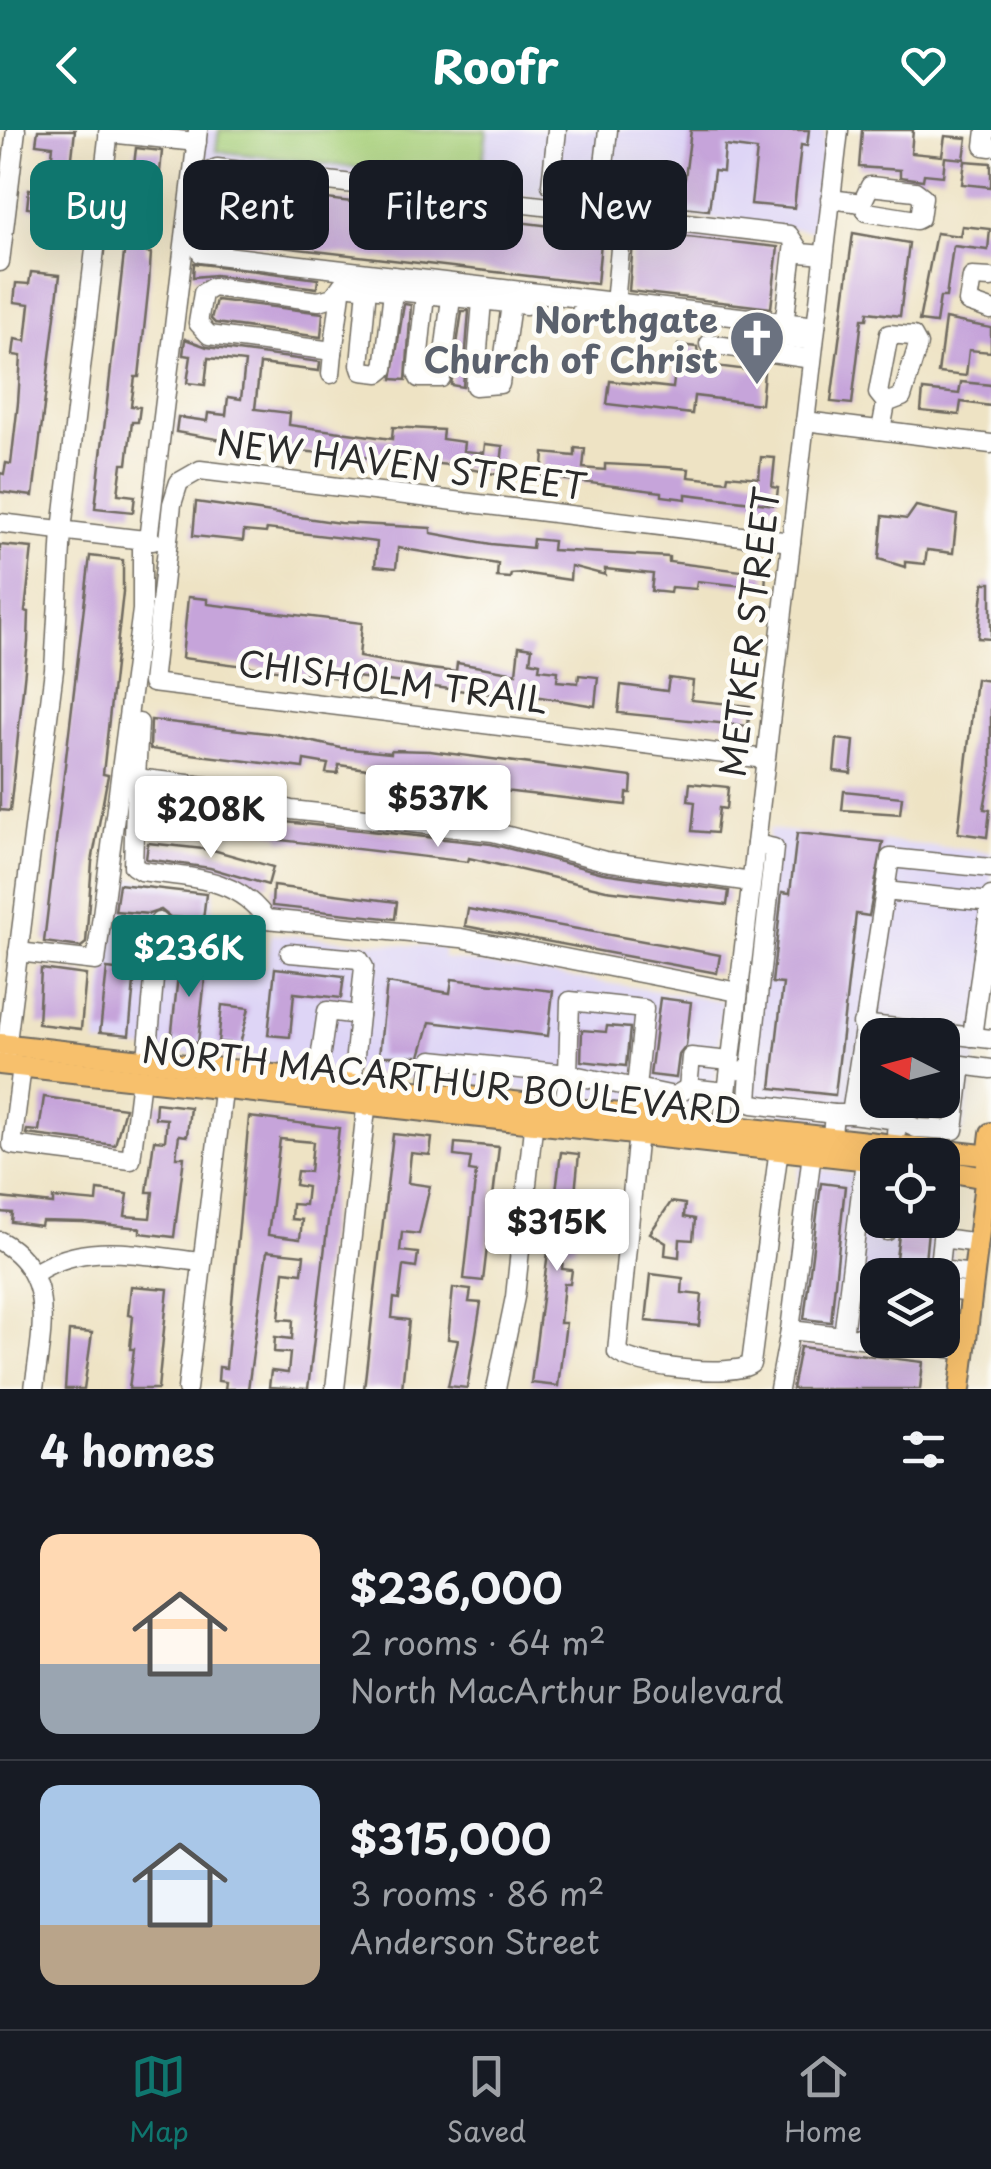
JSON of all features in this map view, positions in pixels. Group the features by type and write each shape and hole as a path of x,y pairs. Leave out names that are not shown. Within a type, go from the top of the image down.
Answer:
{"main road":[{"name":"NORTH MACARTHUR BOULEVARD","path":"7,1056 722,1132 839,1121 880,1138"},
{"name":"NORTH MACARTHUR BOULEVARD","path":"224,1078 317,1080 362,1091 428,1093 535,1112 564,1107 638,1123"},
{"path":"752,1145 826,1141 839,1121"},
{"name":"NORTH MACARTHUR BOULEVARD","path":"722,1132 752,1145 860,1159"},
{"path":"960,1389 991,1134"},
{"name":"NORTH MACARTHUR BOULEVARD","path":"960,1152 990,1156"},
{"path":"960,1173 988,1178"}],"street":[{"path":"0,262 16,130"},
{"path":"557,130 551,185 601,191 608,130"},
{"name":"METKER STREET","path":"722,1132 838,130"},
{"path":"986,130 984,146 991,146"},
{"path":"0,933 19,944 96,961 142,610 145,540 198,136 109,132 62,530 54,670 19,944 7,1056 10,1087 6,1145 131,1160 158,922"},
{"path":"543,206 217,168 208,173 197,244 200,254 784,325 814,342"},
{"path":"830,199 862,203"},
{"path":"687,222 789,234 801,253 824,255"},
{"path":"784,325 794,242"},
{"path":"615,304 620,250"},
{"path":"991,278 972,277 968,302 991,310"},
{"path":"342,285 814,342"},
{"path":"331,374 342,285"},
{"path":"333,353 209,335 198,323 203,293 213,287 320,301 333,297 342,285"},
{"path":"367,288 360,365 362,371 379,373 393,291"},
{"path":"425,294 419,378 441,378 451,298"},
{"path":"482,301 475,386 500,384 511,304"},
{"path":"709,344 814,342"},
{"path":"881,430 886,402"},
{"path":"805,421 991,444"},
{"name":"NEW HAVEN STREET","path":"168,542 174,492 187,475 200,470 791,542"},
{"path":"0,523 168,542 152,683 142,691 132,866 228,885 248,896 266,919 460,938 738,992"},
{"name":"CHISHOLM TRAIL","path":"152,683 766,759"},
{"path":"136,778 222,788 291,810 493,832 604,861 751,882"},
{"path":"756,844 774,848 750,1072 748,1100 752,1104 839,1121 898,1120 916,1128 954,1130 962,1065 991,1069"},
{"path":"863,1018 890,858 991,868"},
{"path":"885,890 991,900 981,1038"},
{"path":"290,953 360,959 364,967 359,1015 362,1091 335,1389"},
{"path":"564,1107 570,1001 644,1009 617,1352 633,1361 733,1372 751,1364 780,1148"},
{"path":"317,1080 328,1011 359,1015"},
{"path":"839,1121 860,1032"},
{"path":"688,1088 690,1056 750,1072"},
{"path":"428,1093 432,1060 568,1074 674,1096 688,1088 727,1092"},
{"path":"187,1389 224,1078"},
{"path":"496,1389 514,1297 535,1112"},
{"path":"895,1138 898,1120"},
{"path":"780,1389 812,1153"},
{"path":"843,1336 860,1229"},
{"path":"941,1258 942,1238 978,1243"},
{"path":"0,1241 22,1255 34,1274 43,1309 34,1389"},
{"path":"34,1274 53,1261 83,1252 202,1262"},
{"path":"960,1281 973,1283"},
{"path":"790,1330 860,1338"},
{"path":"960,1349 965,1350"}],"shaded area":[{"path":"205,130 825,130 814,231 687,216 687,160 543,160 543,199 523,196 523,160 349,160 349,176 329,173 329,160 201,158"},
{"path":"769,829 991,852 991,979 963,1132 957,1138 949,1138 743,1110 739,1102"},
{"path":"115,876 214,890 210,962 266,968 271,934 443,948 443,958 723,1001 713,1103 707,1109 620,1101 96,1044"},
{"path":"799,1166 860,1175 860,1238 953,1238 953,1258 860,1258 860,1339 778,1329"}],"green space":[{"path":"219,130 487,130 483,160 349,160 349,167 329,164 329,160 216,151"}],"building":[{"path":"38,130 75,130 72,160 51,160 53,146 36,144"},
{"path":"691,130 809,130 807,146 801,145 794,208 751,204 757,150 725,146 723,172 714,171 709,210 687,208"},
{"path":"862,130 913,130 911,153 942,156 945,136 967,138 964,159 945,157 943,176 924,174 923,180 900,177 900,170 859,167"},
{"path":"136,148 162,151 161,160 135,160"},
{"path":"965,161 991,163 991,187 962,184"},
{"path":"329,199 349,202 349,250 523,250 523,223 543,225 543,250 600,250 597,284 307,250 329,250"},
{"path":"962,226 990,229 988,250 953,246 946,297 940,297 936,323 919,321 936,233 960,236"},
{"path":"853,233 909,243 900,316 868,312 867,319 862,319 852,404 831,402"},
{"path":"687,237 778,247 771,308 629,291 632,250 687,250"},
{"path":"124,250 147,250 151,253 149,283 139,377 135,377 131,406 140,407 138,422 132,422 127,464 122,464 118,494 135,496 133,512 95,508"},
{"path":"194,263 318,279 317,288 215,275 193,277"},
{"path":"31,272 60,275 33,496 0,492 0,473 4,474 6,463 11,464 18,403 21,356 13,355 15,339 26,341 30,304 14,302 16,283 29,284"},
{"path":"216,300 323,313 321,337 215,323 211,319"},
{"path":"404,304 411,305 406,380 392,379"},
{"path":"462,311 469,311 463,387 451,385"},
{"path":"945,319 991,328 991,352 969,350 966,376 938,373"},
{"path":"185,339 207,347 320,362 319,371 260,364 255,409 290,413 289,425 392,439 393,427 443,430 442,439 464,442 463,451 484,453 485,444 503,446 500,475 449,465 268,448 176,432 178,417 207,421 208,413 226,415 228,397 241,399 245,362 208,358 205,385 187,383 191,356 183,355"},
{"name":"Northgate Church of Christ","path":"678,345 697,347 699,364 764,372 761,404 694,396 692,414 607,404 610,381 673,388"},
{"path":"961,382 991,385 991,406 961,402 959,415 921,411 923,390 959,394"},
{"path":"575,448 585,449 583,468 605,470 605,464 689,469 688,477 727,481 728,475 759,478 761,457 775,458 772,487 778,488 776,505 686,494 686,499 662,496 662,492 542,477 544,453 575,456"},
{"path":"196,502 340,523 431,528 431,533 491,544 532,548 533,539 553,541 552,550 669,557 669,562 766,574 765,588 697,581 696,589 671,587 670,593 651,591 653,574 605,569 605,575 571,566 570,580 522,573 511,574 510,578 497,577 498,564 398,548 396,568 375,566 377,542 267,529 266,533 244,531 243,541 193,536"},
{"path":"916,506 957,515 953,553 927,550 925,564 905,562 905,567 879,559 883,516 907,519"},
{"path":"0,545 32,548 25,611 29,612 28,642 10,811 0,810"},
{"path":"90,556 123,560 123,592 103,774 108,775 92,862 86,943 81,947 44,942"},
{"path":"984,583 991,583 991,639 978,638"},
{"path":"188,597 207,599 207,604 362,623 359,657 423,668 456,672 457,663 516,673 519,646 532,648 530,661 540,663 539,669 558,671 557,681 578,683 579,675 598,677 595,706 504,691 504,695 473,692 182,658"},
{"path":"669,678 693,681 691,700 750,706 748,726 618,713 621,685 667,691"},
{"path":"976,679 991,681 991,770 984,809 990,810 987,837 958,833"},
{"path":"151,720 276,734 341,748 391,753 430,751 632,777 631,793 627,793 626,805 495,790 496,780 471,777 470,787 427,783 428,771 410,769 409,775 339,765 338,774 326,773 328,764 304,760 303,768 150,749"},
{"path":"837,739 854,741 851,773 834,771"},
{"path":"690,783 728,787 726,809 719,808 716,833 692,831 695,802 688,801"},
{"path":"844,791 902,797 900,814 842,810"},
{"path":"153,793 212,799 276,821 491,844 603,873 729,891 727,905 606,890 469,858 468,862 280,840 280,835 216,816 151,809"},
{"path":"797,833 883,842 869,916 856,914 835,1095 771,1088 783,984 772,983 782,892 790,893"},
{"path":"148,843 213,850 273,867 268,885 210,868 146,859"},
{"path":"119,884 206,894 203,920 170,917 161,910 149,914 115,911"},
{"path":"273,886 397,902 395,919 272,906"},
{"path":"468,909 720,955 717,973 465,926"},
{"path":"180,957 207,960 198,1043 171,1040"},
{"path":"275,968 344,976 341,998 294,993 290,1037 268,1035"},
{"path":"41,969 86,975 81,1029 38,1024"},
{"path":"107,969 135,972 129,1035 100,1032"},
{"path":"452,979 553,991 548,1036 430,1022 420,1056 379,1056 387,983 450,993"},
{"path":"660,998 691,1002 686,1046 679,1055 676,1078 650,1075"},
{"path":"222,1005 249,1008 240,1044 218,1042"},
{"path":"607,1026 630,1028 626,1066 581,1061 582,1030 606,1032"},
{"path":"44,1097 125,1108 115,1145 26,1134 27,1130 39,1131"},
{"path":"156,1103 190,1107 187,1136 179,1135 176,1157 184,1157 174,1237 140,1233 140,1228 83,1222 42,1221 41,1226 11,1222 12,1213 0,1212 0,1198 53,1204 53,1198 97,1202 98,1190 128,1194 125,1216 150,1218 153,1192 147,1192 154,1140 165,1141 167,1119 155,1118"},
{"path":"249,1117 339,1128 308,1389 269,1387 271,1371 288,1373 290,1353 274,1352 275,1337 292,1339 293,1320 279,1319 284,1271 302,1273 304,1255 267,1251 248,1389 225,1389 226,1382 218,1381 219,1367 226,1368","holes":["280,1139 313,1142 310,1172 297,1171 295,1185 307,1187 305,1205 292,1204 291,1219 302,1220 300,1239 268,1235"]},
{"path":"393,1134 432,1138 430,1155 411,1153 408,1183 430,1186 419,1234 402,1232 400,1251 418,1253 416,1268 403,1266 399,1299 394,1298 392,1318 409,1320 402,1389 364,1389"},
{"path":"455,1143 499,1147 483,1281 464,1279 476,1172 469,1171 471,1158 454,1156"},
{"path":"561,1152 579,1154 575,1193 583,1194 574,1249 564,1248 562,1269 572,1270 570,1284 564,1284 560,1323 566,1323 558,1386 531,1383"},
{"path":"821,1183 845,1186 831,1322 804,1319"},
{"path":"671,1202 685,1204 684,1217 695,1219 693,1240 680,1239 679,1257 665,1255 666,1243 650,1233"},
{"path":"899,1238 927,1238 925,1258 896,1258"},
{"path":"651,1274 683,1278 682,1293 702,1295 699,1326 646,1321"},
{"path":"131,1286 168,1289 158,1389 129,1389 134,1349 130,1349 133,1316 128,1315"},
{"path":"453,1288 471,1290 469,1302 481,1303 467,1388 448,1386 458,1340 448,1339"},
{"path":"69,1331 92,1333 84,1389 65,1389"},
{"path":"800,1347 860,1354 860,1358 923,1362 920,1389 792,1389"}],"place":[{"name":"Northgate Church of Christ","path":"757,387"}]}
